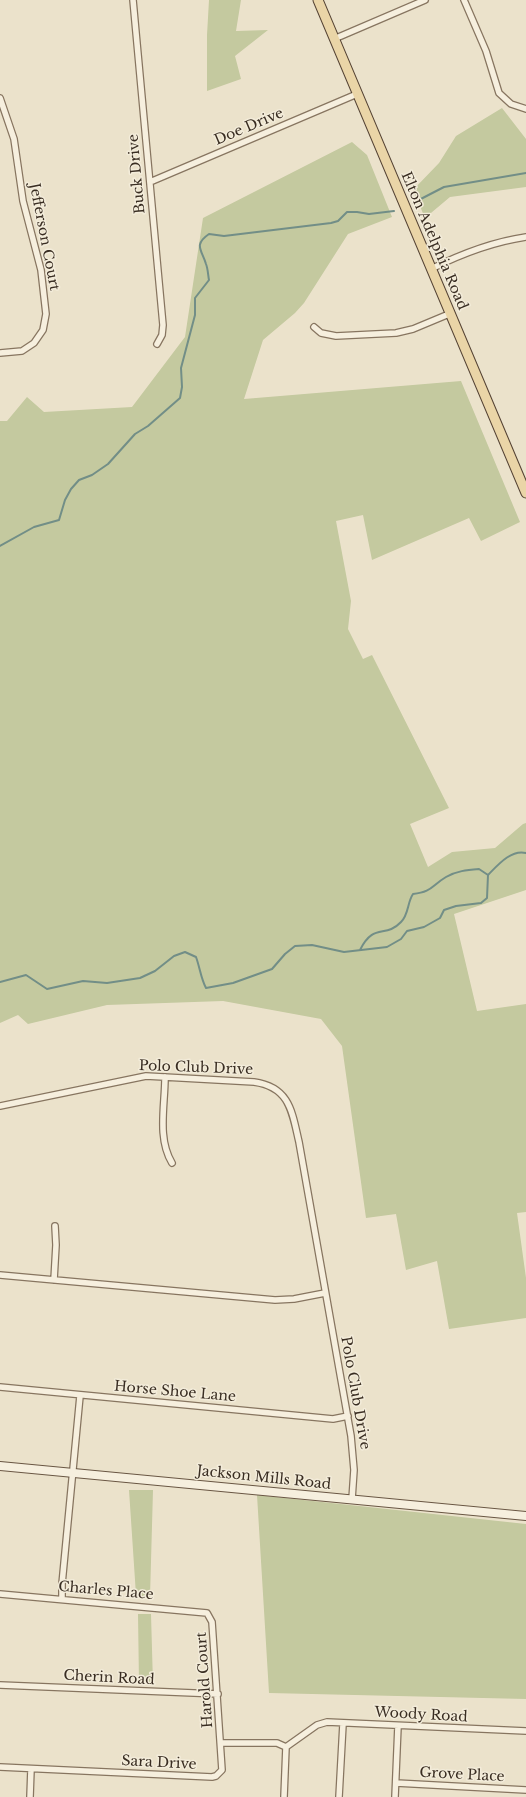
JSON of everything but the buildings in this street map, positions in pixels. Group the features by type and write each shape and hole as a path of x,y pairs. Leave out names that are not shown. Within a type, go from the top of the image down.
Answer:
{"main road":[{"name":"Elton Adelphia Road","path":"318,0 449,314 526,492"},
{"name":"Jackson Mills Road","path":"0,1466 526,1516"}],"street":[{"name":"Buck Drive","path":"133,0 163,324 162,336 157,344"},
{"path":"334,38 425,0"},
{"path":"464,0 486,51 500,93 511,104 526,109"},
{"name":"Doe Drive","path":"150,182 357,94"},
{"name":"Jefferson Court","path":"0,98 14,139 23,201 41,270 46,314 43,330 34,343 22,351 0,353"},
{"path":"431,269 478,249 526,237"},
{"path":"314,327 322,333 336,336 396,333 413,329 449,314"},
{"path":"165,1077 163,1138 165,1152 172,1163"},
{"name":"Polo Club Drive","path":"0,1106 133,1078 165,1077 260,1083 277,1090 287,1101 293,1113 299,1142 348,1416 354,1458 352,1499"},
{"path":"54,1280 56,1226"},
{"path":"0,1275 275,1300 294,1299 325,1293"},
{"name":"Horse Shoe Lane","path":"0,1387 80,1396 333,1418 348,1416"},
{"path":"62,1599 62,1584 80,1396"},
{"name":"Charles Place","path":"0,1594 204,1612 209,1615"},
{"name":"Harold Court","path":"209,1615 212,1622 221,1743"},
{"name":"Cherin Road","path":"0,1685 218,1694"},
{"name":"Woody Road","path":"286,1747 315,1726 327,1722 343,1724 526,1731"},
{"path":"339,1797 343,1724"},
{"path":"395,1797 398,1726"},
{"path":"221,1743 277,1743 286,1747 284,1797"},
{"name":"Sara Drive","path":"0,1767 212,1777 220,1773 222,1770 221,1743"},
{"path":"30,1797 31,1769"},
{"name":"Grove Place","path":"396,1783 526,1790"}],"green space":[{"path":"209,0 241,0 236,31 268,30 235,56 241,79 207,91 207,35"},
{"path":"502,108 526,139 526,187 450,197 425,218 413,190 439,163 456,136"},
{"path":"352,142 367,155 392,217 348,234 304,303 295,313 263,340 244,399 461,381 520,522 481,541 469,518 372,560 363,515 336,521 351,601 348,629 363,659 372,655 449,808 410,824 428,867 452,852 495,848 526,823 526,890 454,914 477,1011 526,1004 526,1212 517,1213 526,1278 526,1318 449,1329 437,1261 406,1270 396,1214 366,1218 342,1046 321,1019 223,1001 107,1005 28,1024 18,1015 0,1023 0,421 7,421 27,397 44,412 132,407 185,337 203,218"},
{"path":"129,1490 153,1490 150,1597 136,1595"},
{"path":"257,1495 526,1524 526,1699 269,1693"},
{"path":"138,1614 151,1614 153,1684 139,1684"}],"waterway":[{"path":"413,203 444,187 526,173"},
{"path":"0,546 34,527 59,520 65,500 71,489 79,480 92,475 108,464 135,434 148,426 180,398 182,387 181,368 195,315 195,298 209,280 207,266 200,248 201,241 204,238 209,234 224,236 331,223 338,221 347,212 369,214 394,211"},
{"path":"488,875 500,863 515,853 526,853"},
{"path":"0,982 26,975 47,989 83,981 107,983 140,978 155,971 174,956 185,952 196,957 206,988 233,983 272,969 285,954 295,946 312,945 344,952 387,947 401,939 407,931 424,927 440,918 444,910 456,906 481,903 487,898 488,875 479,869 458,872 446,877 424,892 413,894 404,919 390,930 375,933 370,936 360,950"}]}
